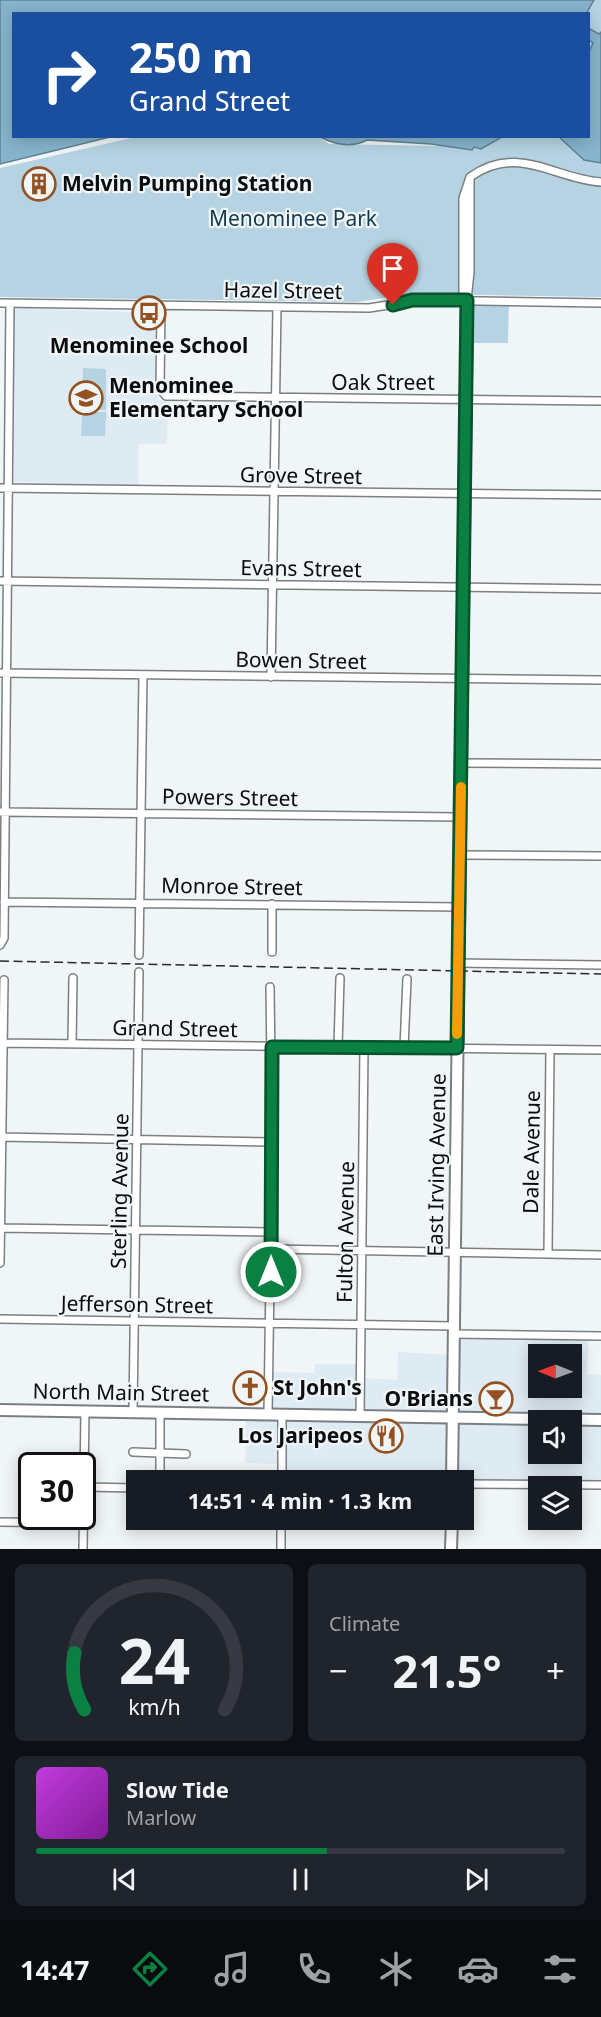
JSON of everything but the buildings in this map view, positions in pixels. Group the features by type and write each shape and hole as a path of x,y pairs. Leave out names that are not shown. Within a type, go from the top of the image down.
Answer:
{"street":[{"name":"East Irving Avenue","path":"452,1470 467,300 463,293 463,198 470,177 493,166 531,163 577,179 601,182"},
{"name":"Hazel Street","path":"0,303 369,308 412,300 601,303"},
{"path":"1,945 4,938 2,763 4,488 9,396 10,304"},
{"name":"Oak Street","path":"161,306 160,387 161,392 166,396 601,401"},
{"path":"271,677 277,307"},
{"path":"0,396 9,396"},
{"name":"Grove Street","path":"4,488 601,495"},
{"name":"Evans Street","path":"3,581 601,589"},
{"name":"Bowen Street","path":"3,673 601,680"},
{"path":"139,956 143,675"},
{"path":"461,763 601,764"},
{"name":"Powers Street","path":"2,812 460,817"},
{"path":"460,855 601,856"},
{"name":"Monroe Street","path":"4,902 459,907"},
{"path":"272,904 272,952"},
{"path":"458,963 601,965"},
{"name":"Sterling Avenue","path":"133,1412 139,972"},
{"path":"72,1044 73,978"},
{"path":"338,1047 340,978"},
{"path":"404,1048 407,979"},
{"path":"0,1263 4,980"},
{"path":"268,1415 272,1142 270,987"},
{"name":"Grand Street","path":"2,1043 601,1050"},
{"name":"Fulton Avenue","path":"360,1417 364,1047"},
{"name":"Dale Avenue","path":"548,1254 550,1050"},
{"path":"1,1137 272,1142"},
{"path":"0,1228 270,1232"},
{"path":"271,1249 601,1255"},
{"name":"Jefferson Street","path":"0,1320 361,1325 601,1336"},
{"name":"North Main Street","path":"0,1410 601,1420"},
{"path":"84,1452 85,1411"},
{"path":"160,1412 160,1470"},
{"path":"282,1415 282,1470"},
{"path":"133,1452 186,1454"},
{"path":"474,1484 601,1485"},
{"path":"96,1487 126,1488"},
{"path":"0,1522 18,1522"},
{"path":"83,1530 83,1549"},
{"path":"281,1530 281,1549"},
{"path":"452,1530 452,1549"}],"shaded area":[{"path":"0,0 594,0 587,12 12,12 12,138 106,138 0,164"},
{"path":"590,29 599,34 601,32 601,163 584,160 560,138 590,138 590,50 593,43 590,41"},
{"path":"322,138 500,138 481,149 474,147 472,150 431,144 367,140 355,144 331,142"},
{"name":"Menominee Elementary School","path":"15,309 155,313 155,389 159,400 168,402 167,444 139,444 138,486 13,482 14,317"},
{"path":"454,1334 589,1336 587,1374 601,1375 601,1485 582,1485 582,1476 528,1476 528,1484 474,1484 474,1470 281,1470 281,1464 245,1463 246,1414 268,1415 272,1372 315,1373 315,1364 361,1364 361,1378 397,1380 398,1352 454,1355"}],"green space":[{"name":"Menominee Park","path":"593,0 601,0 601,297 410,294 357,302 0,297 0,168 131,138 319,138 329,144 441,146 472,150 474,147 492,143 500,138 590,138 590,12 587,12"},
{"path":"467,300 509,300 508,343 466,343"},
{"path":"83,368 106,369 106,410 82,410"},
{"path":"82,412 106,412 105,436 81,436"}],"railway":[{"path":"0,961 601,974"}],"slow traffic":[{"path":"457,1034 461,787"}],"place":[{"name":"Melvin Pumping Station","path":"39,184"},
{"name":"Menominee School","path":"149,313"},
{"name":"Menominee Elementary School","path":"86,398"},
{"name":"St John's","path":"250,1388"},
{"name":"O'Brians","path":"496,1399"},
{"name":"Los Jaripeos","path":"386,1436"}],"route":[{"path":"271,1272 272,1047 457,1048 467,300 412,300 393,305"}]}
